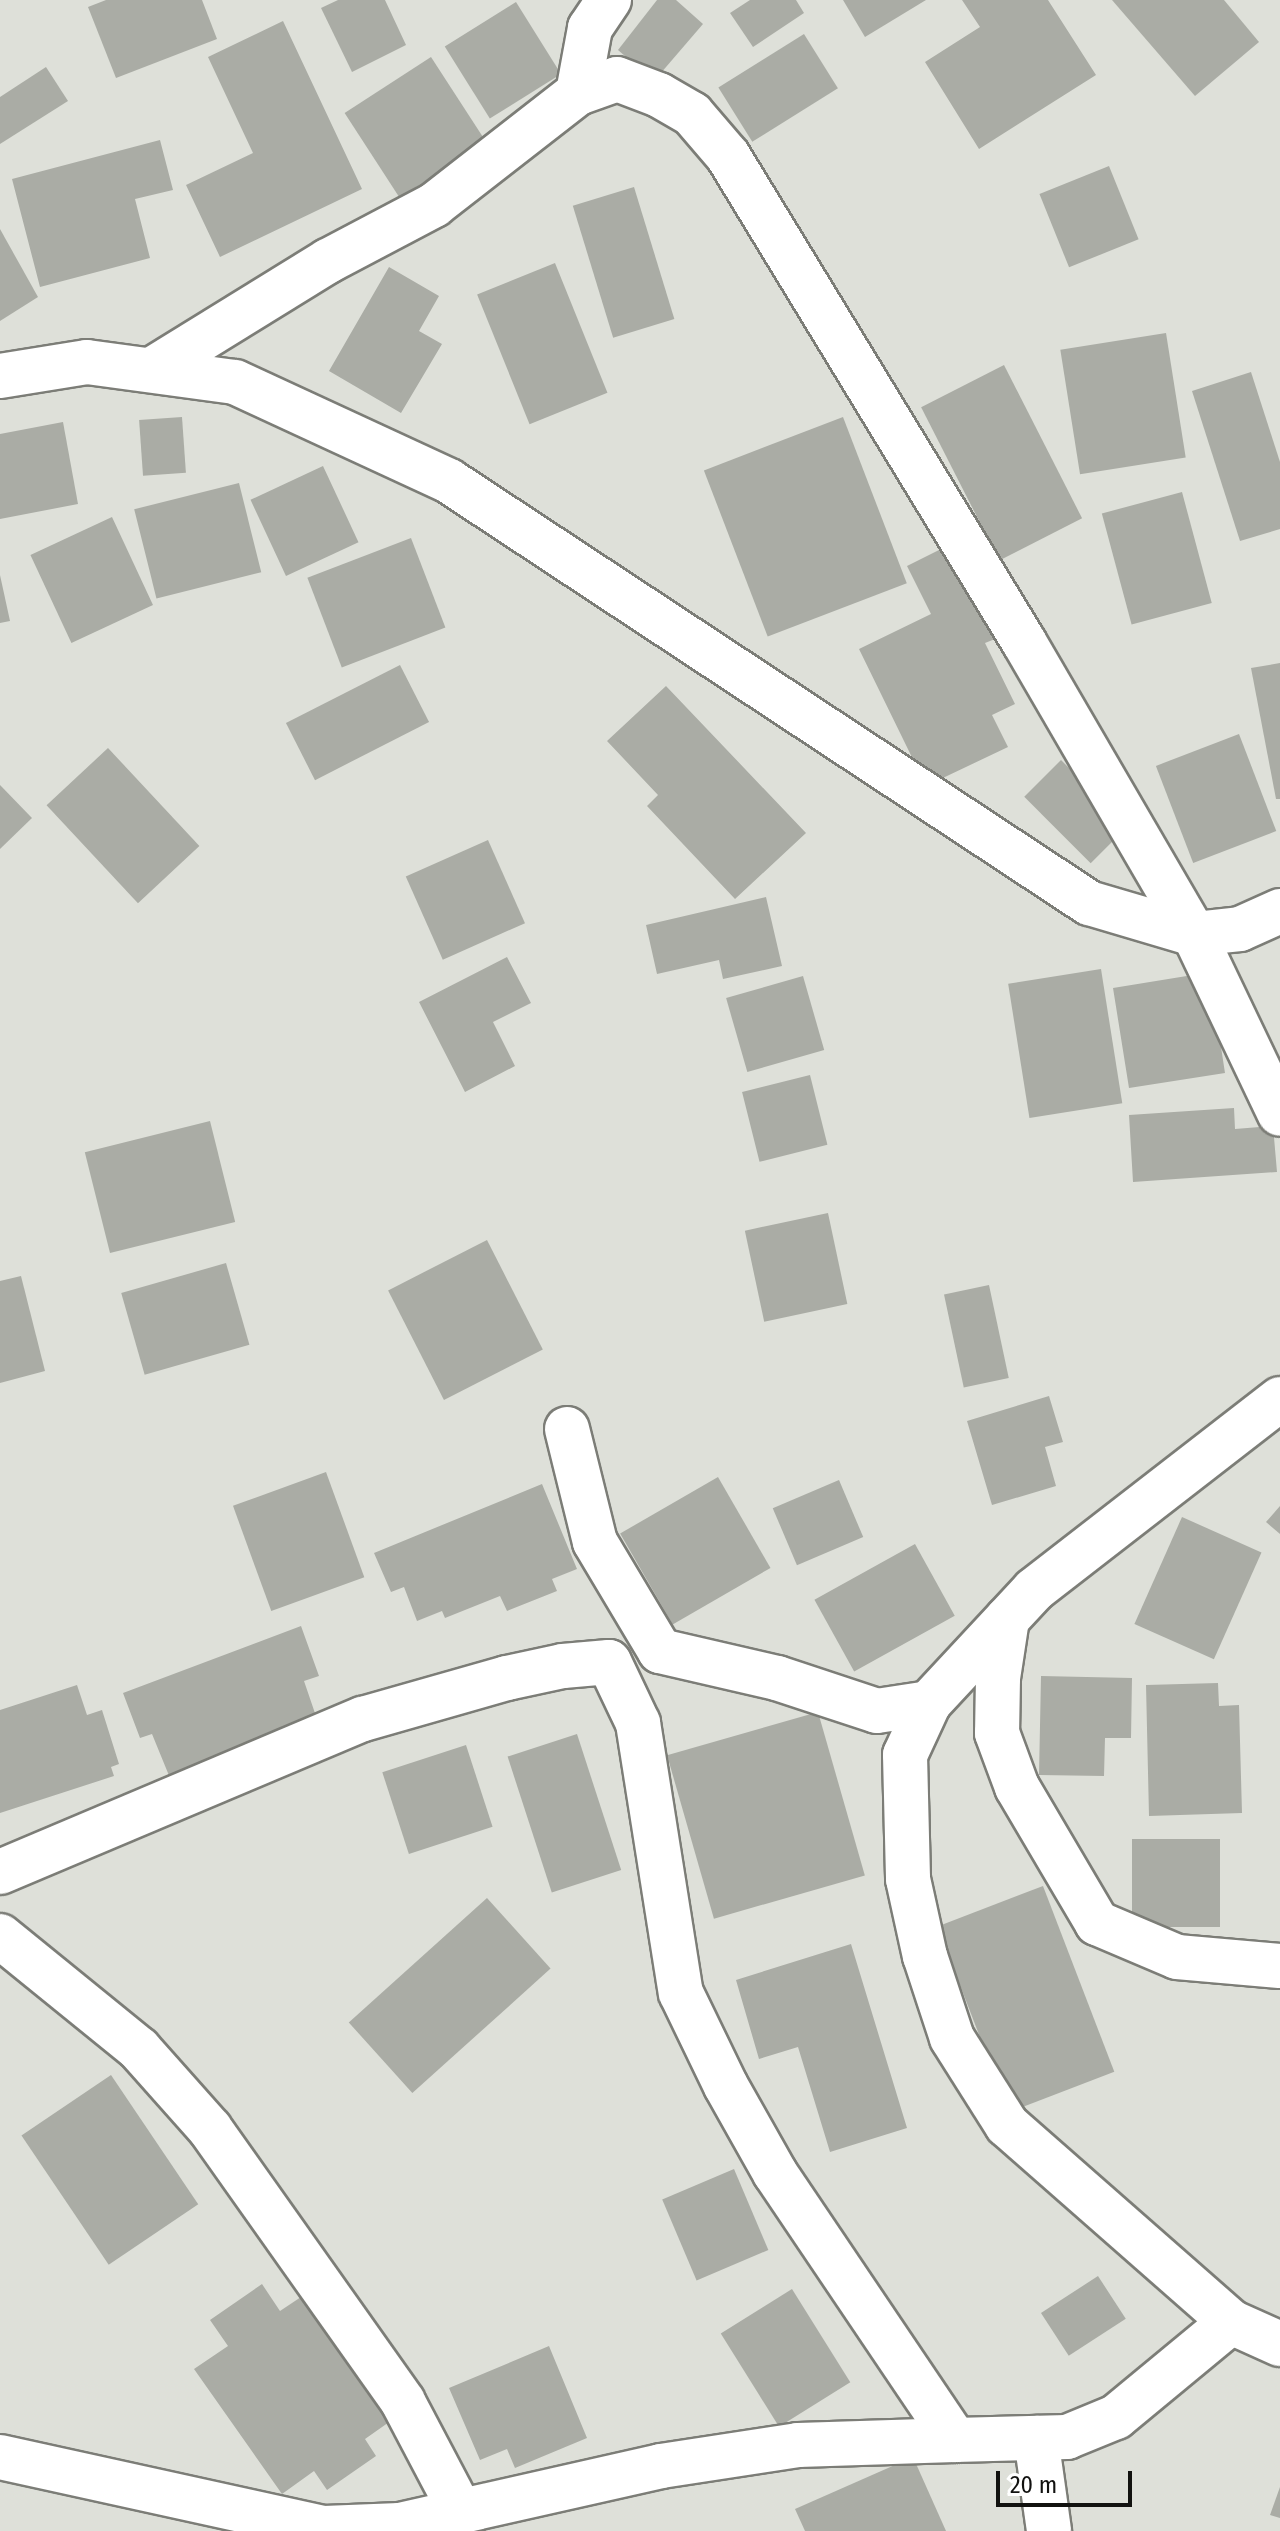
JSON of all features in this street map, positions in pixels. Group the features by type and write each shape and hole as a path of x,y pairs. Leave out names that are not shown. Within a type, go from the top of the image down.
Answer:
{"street":[{"path":"578,93 590,28 609,0"},
{"path":"153,369 328,261 434,205 578,93 617,79 659,95 692,114 728,156 1024,642 1194,934 1280,1114"},
{"path":"0,376 87,362 235,382 449,481 1089,903 1194,934 1240,929 1280,911"},
{"path":"1280,1399 1034,1590 929,1703 905,1755 908,1879 925,1956 952,2038 1007,2125 1231,2322 1280,2344"},
{"path":"567,1429 595,1542 660,1651 777,1678 877,1711 929,1703"},
{"path":"1007,1619 998,1678 997,1733 1017,1787 1097,1923 1177,1957 1280,1966"},
{"path":"0,1872 363,1719 507,1678 563,1666 609,1662 638,1723 681,1993 726,2086 775,2173 955,2440"},
{"path":"0,1936 139,2049 210,2129 403,2402 461,2512"},
{"path":"0,2457 324,2528 400,2525 661,2466 798,2445 1067,2437 1116,2417 1231,2322"},
{"path":"1036,2438 1049,2531"}],"building":[{"path":"106,0 202,0 217,39 116,78 88,7"},
{"path":"338,0 385,0 406,45 352,72 321,8"},
{"path":"657,0 676,0 703,24 654,81 618,50"},
{"path":"750,0 796,0 804,13 753,47 730,13"},
{"path":"843,0 926,0 865,37"},
{"path":"962,0 1048,0 1096,75 979,149 925,62 980,27"},
{"path":"1112,0 1224,0 1259,42 1195,96"},
{"path":"516,2 561,74 490,119 445,47"},
{"path":"283,21 362,189 220,257 186,185 253,153 208,57"},
{"path":"804,34 838,88 752,142 718,88"},
{"path":"431,57 486,142 400,198 345,113"},
{"path":"46,67 68,101 0,144 0,97"},
{"path":"160,140 173,190 135,199 150,258 40,287 12,179"},
{"path":"1109,166 1139,239 1069,267 1039,194"},
{"path":"634,187 674,319 613,338 573,206"},
{"path":"0,229 38,297 0,321"},
{"path":"555,263 607,393 530,424 477,294"},
{"path":"389,267 439,296 419,331 442,344 401,413 329,371"},
{"path":"1166,333 1186,457 1080,474 1060,350"},
{"path":"1004,365 1082,518 999,560 921,407"},
{"path":"1251,372 1280,462 1280,529 1240,541 1192,391"},
{"path":"182,417 186,473 143,476 139,420"},
{"path":"843,417 907,583 768,637 704,470"},
{"path":"63,422 78,504 0,519 0,434"},
{"path":"323,466 358,542 286,576 250,500"},
{"path":"239,483 261,572 156,598 134,509"},
{"path":"1182,492 1212,603 1132,625 1102,513"},
{"path":"112,517 153,605 71,643 30,555"},
{"path":"411,538 445,628 342,667 307,578"},
{"path":"949,545 995,639 985,643 1015,704 992,715 1008,747 926,786 859,649 931,614 907,566"},
{"path":"0,575 10,621 0,623"},
{"path":"1280,663 1280,799 1276,799 1251,668"},
{"path":"400,665 429,722 315,780 286,723"},
{"path":"666,686 806,833 735,899 647,806 658,795 607,741"},
{"path":"1239,734 1276,831 1193,863 1156,766"},
{"path":"108,748 199,846 138,903 47,805"},
{"path":"1061,760 1127,826 1091,863 1024,797"},
{"path":"0,785 32,818 0,849"},
{"path":"488,840 525,923 443,960 406,877"},
{"path":"766,897 782,966 723,979 719,960 657,974 646,925"},
{"path":"507,957 531,1003 493,1022 515,1066 465,1092 419,1002"},
{"path":"1101,969 1122,1103 1029,1118 1008,984"},
{"path":"1199,974 1204,1010 1215,1008 1225,1073 1129,1088 1113,988"},
{"path":"803,976 824,1050 747,1072 726,998"},
{"path":"810,1075 827,1145 759,1162 742,1092"},
{"path":"1234,1108 1235,1129 1273,1126 1277,1172 1133,1182 1129,1115"},
{"path":"210,1121 235,1222 110,1253 85,1152"},
{"path":"828,1213 847,1304 764,1322 745,1231"},
{"path":"487,1240 543,1350 444,1400 388,1290"},
{"path":"226,1263 249,1345 145,1375 121,1293"},
{"path":"21,1276 45,1371 0,1383 0,1281"},
{"path":"989,1285 1009,1378 964,1387 944,1295"},
{"path":"1049,1396 1063,1442 1045,1447 1056,1486 992,1505 967,1421"},
{"path":"326,1472 364,1577 271,1611 233,1506"},
{"path":"718,1477 771,1568 673,1624 620,1534"},
{"path":"839,1480 863,1537 797,1565 773,1508"},
{"path":"542,1484 577,1569 552,1579 557,1591 507,1611 500,1596 445,1618 442,1611 417,1621 404,1587 391,1592 374,1553"},
{"path":"1280,1506 1280,1534 1266,1522"},
{"path":"1182,1517 1261,1552 1214,1659 1134,1624"},
{"path":"915,1544 955,1616 854,1671 814,1600"},
{"path":"301,1626 319,1676 304,1681 318,1722 170,1778 152,1734 140,1738 123,1693"},
{"path":"1041,1676 1132,1678 1131,1738 1105,1738 1104,1776 1039,1775"},
{"path":"1218,1683 1219,1706 1239,1705 1242,1813 1149,1816 1146,1685"},
{"path":"77,1685 87,1715 102,1710 119,1764 111,1767 114,1776 0,1813 0,1710"},
{"path":"818,1712 865,1875 714,1919 667,1755"},
{"path":"577,1734 621,1870 552,1893 508,1757"},
{"path":"466,1745 493,1827 409,1854 382,1772"},
{"path":"1132,1839 1220,1839 1220,1927 1132,1927"},
{"path":"1043,1886 1114,2072 1009,2112 938,1926"},
{"path":"487,1898 551,1969 412,2093 349,2022"},
{"path":"851,1944 907,2128 830,2152 798,2047 759,2059 736,1980"},
{"path":"111,2075 198,2204 109,2265 21,2135"},
{"path":"734,2169 768,2250 697,2280 662,2199"},
{"path":"1098,2276 1126,2319 1069,2356 1041,2313"},
{"path":"262,2284 280,2311 304,2295 392,2420 365,2439 376,2456 327,2490 314,2471 282,2494 194,2369 228,2346 210,2320"},
{"path":"792,2289 850,2382 779,2427 721,2334"},
{"path":"549,2346 587,2438 515,2468 507,2449 480,2460 449,2388"},
{"path":"913,2457 946,2531 805,2531 795,2509"},
{"path":"1280,2487 1280,2518 1270,2515"}]}
